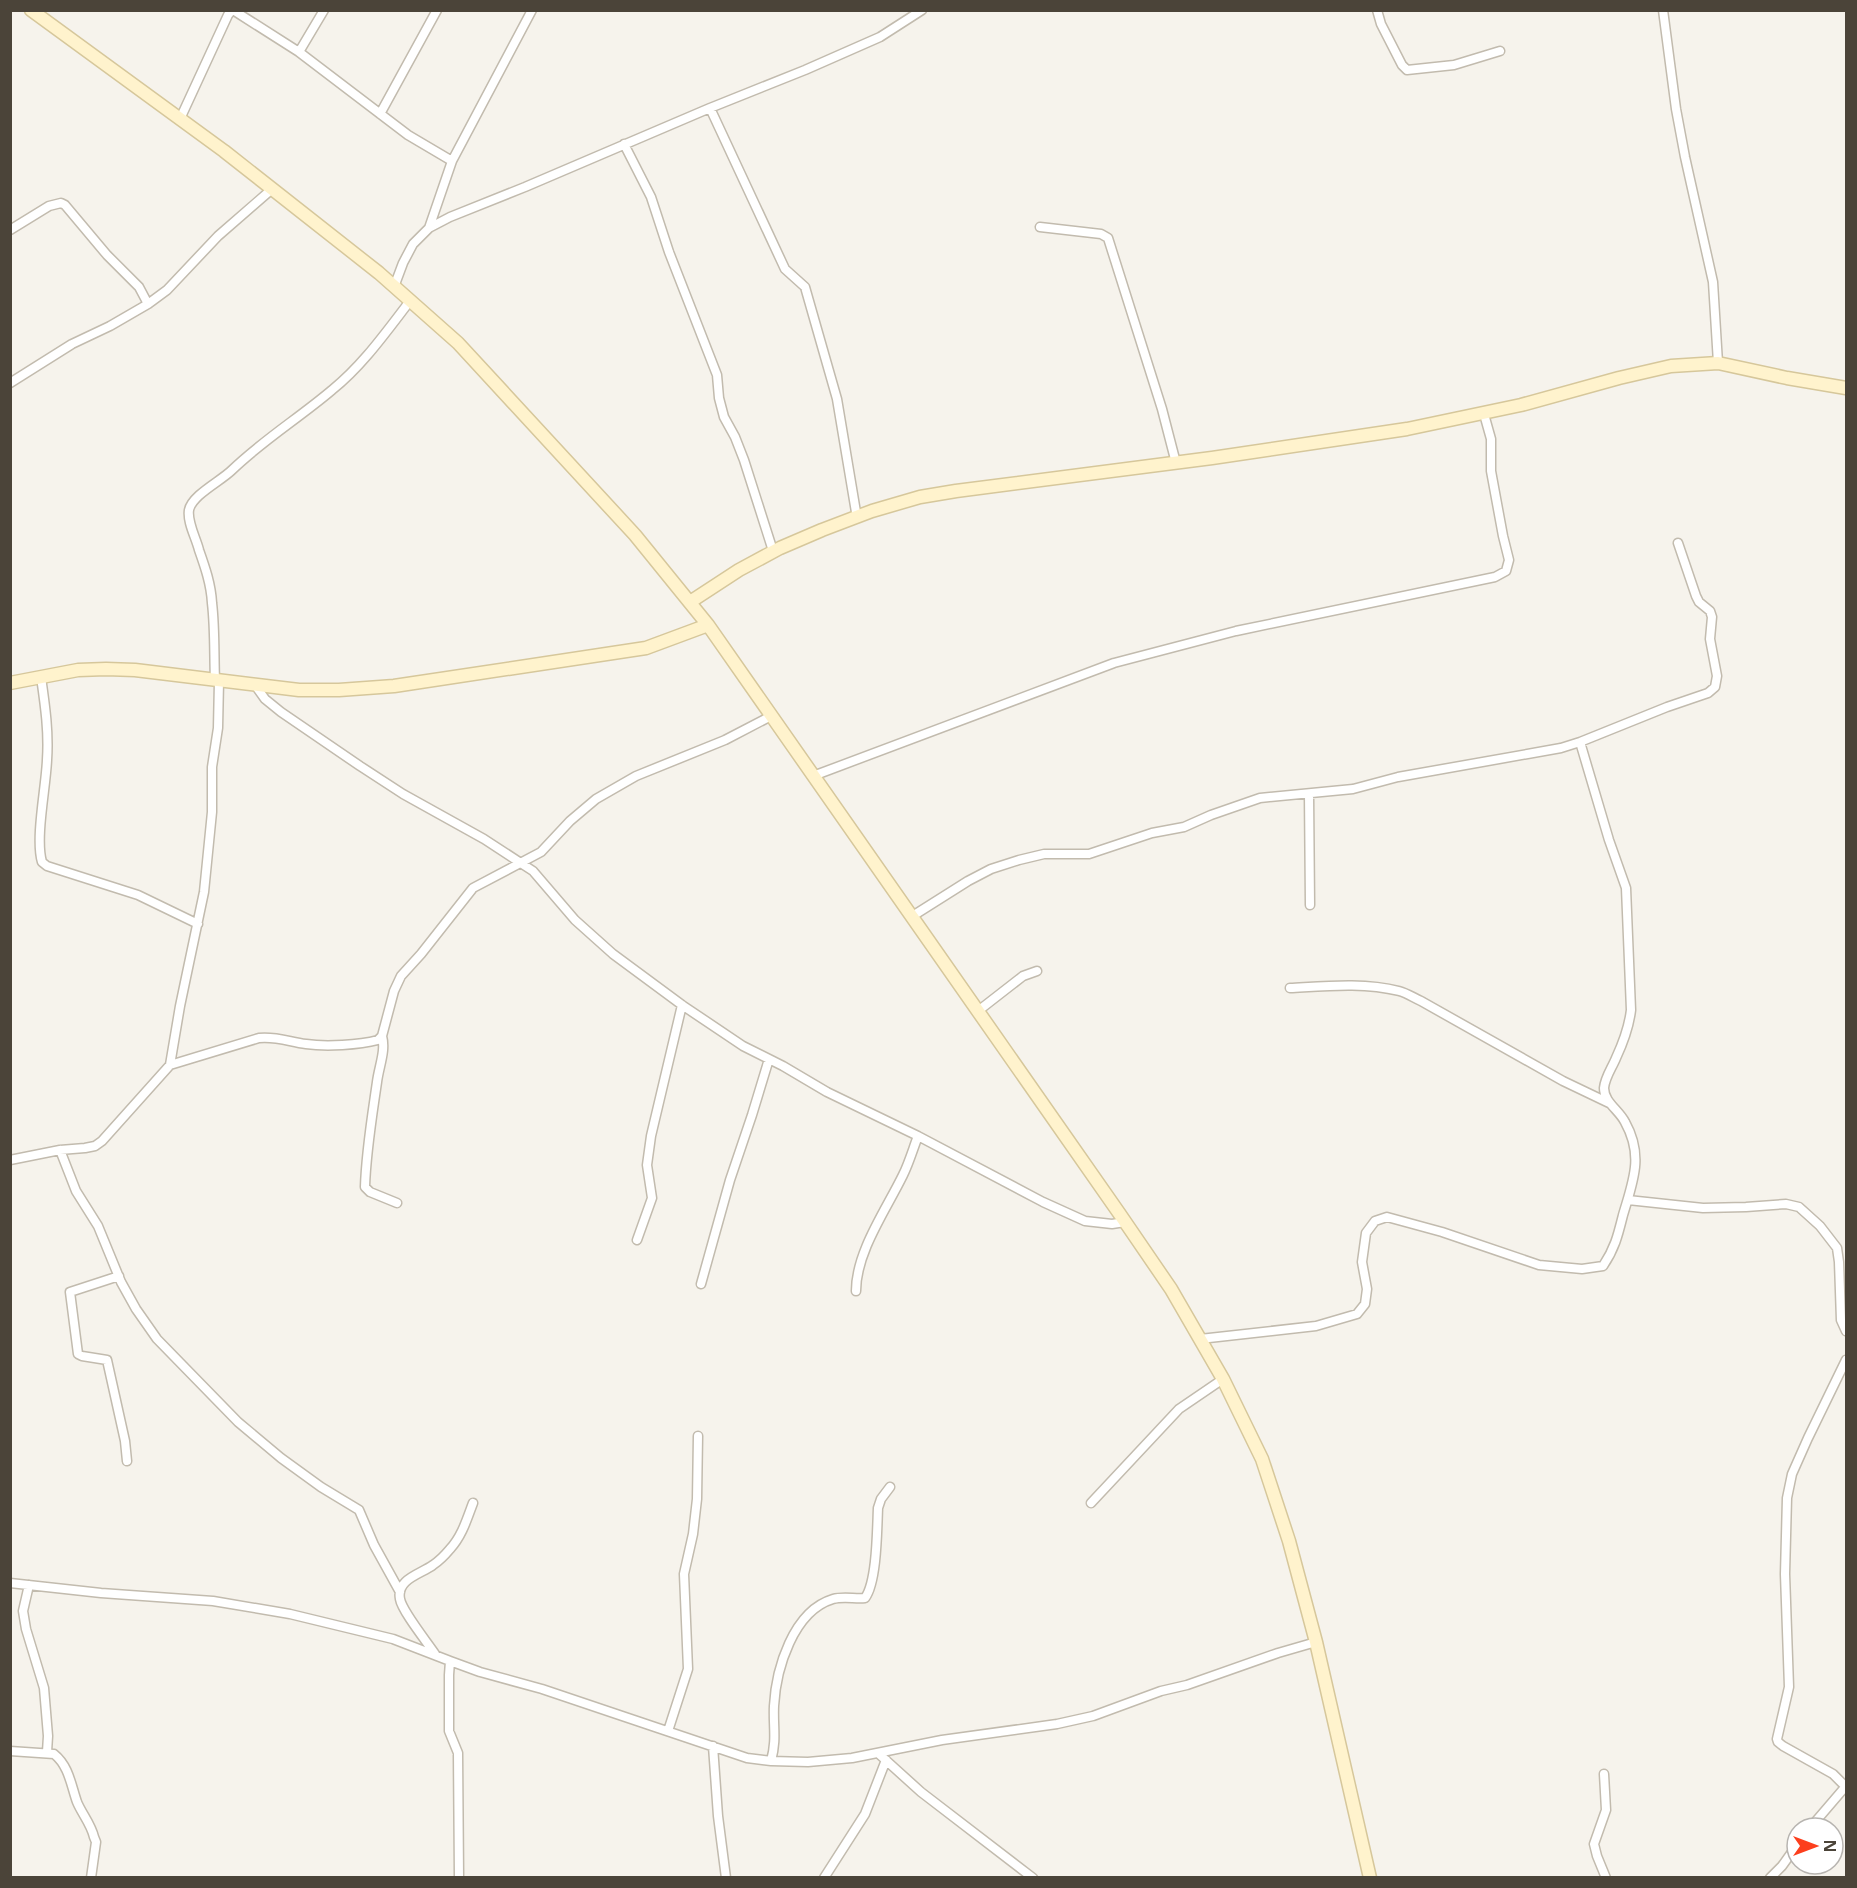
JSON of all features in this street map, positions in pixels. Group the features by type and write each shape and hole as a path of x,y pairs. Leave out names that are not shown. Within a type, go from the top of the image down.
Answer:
{"main road":[{"path":"37,12 272,189 394,287 458,343 635,535 708,625 1171,1289 1223,1379 1262,1459 1289,1541 1316,1642 1370,1878"},
{"path":"690,602 739,570 773,552 872,511 920,497 1407,429 1484,414 1671,366 1718,363 1846,388"},
{"path":"10,683 78,670 135,670 299,690 394,686 646,648 708,625"}],"street":[{"path":"299,52 324,10"},
{"path":"380,114 437,10"},
{"path":"429,228 452,161 532,10"},
{"path":"394,287 413,244 429,228 624,144 806,70 880,37 922,10"},
{"path":"1377,10 1381,24 1407,70 1454,65 1500,51"},
{"path":"1663,10 1676,109 1713,282 1718,363"},
{"path":"180,119 228,12 299,52 408,135 452,161"},
{"path":"711,108 785,269 805,287 837,399 857,518"},
{"path":"624,144 651,197 669,252 717,375 719,398 724,417 735,436 744,460 773,552"},
{"path":"10,383 72,344 148,304 167,290 218,236 272,189"},
{"path":"10,230 50,206 61,203 139,287 148,304"},
{"path":"1040,227 1101,234 1108,238 1162,409 1176,463"},
{"path":"170,1065 204,892 209,852 212,767 218,728 212,602 209,581 190,522 191,504 253,451 352,373 370,354 410,301"},
{"path":"813,776 1114,663 1236,631 1496,577 1506,571 1509,560 1491,471 1491,439 1484,414"},
{"path":"911,917 968,881 991,869 1019,860 1044,854 1089,854 1152,833 1184,827 1260,798 1353,789 1398,777 1561,748 1708,693 1714,687 1717,676 1710,639 1712,617 1710,611 1699,602 1696,596 1678,543"},
{"path":"41,677 47,718 48,758 41,824 40,856 42,862 47,866 138,895 198,924"},
{"path":"255,686 265,699 281,712 360,766 403,794 484,839 532,871 575,920 613,954 743,1046 827,1092 918,1136 1043,1202 1085,1221 1112,1224 1125,1222"},
{"path":"397,1203 370,1192 365,1187 373,1108 384,1049 382,1036 394,991 401,976 424,951 473,888 541,852 570,821 596,799 636,776 725,740 771,716"},
{"path":"1200,1339 1316,1326 1358,1314 1365,1304 1367,1289 1362,1262 1366,1233 1375,1221 1387,1217 1539,1265 1582,1269 1603,1266 1613,1250 1633,1186 1636,1168 1636,1151 1631,1135 1624,1120 1605,1097 1604,1085 1629,1023 1631,1010 1626,888 1580,742"},
{"path":"1309,794 1310,905"},
{"path":"978,1011 1023,976 1037,971"},
{"path":"1290,988 1334,985 1371,987 1401,992 1563,1081 1611,1103"},
{"path":"637,1240 652,1198 647,1166 648,1153 682,1005"},
{"path":"10,1160 95,1146 170,1065 259,1038 272,1037 309,1045 325,1045 371,1042 382,1036"},
{"path":"701,1284 730,1180 769,1059"},
{"path":"856,1291 856,1276 862,1259 903,1175 918,1136"},
{"path":"60,1150 76,1191 98,1226 119,1276 136,1309 157,1339 238,1422 281,1458 321,1487 359,1510 374,1545 400,1592 403,1606 435,1655"},
{"path":"1628,1200 1703,1208 1786,1204 1799,1207 1820,1226 1837,1248 1841,1320 1846,1332"},
{"path":"119,1276 70,1292 78,1354 106,1360 125,1441 127,1461"},
{"path":"1820,1816 1846,1786 1833,1774 1784,1746 1777,1739 1789,1687 1785,1574 1787,1498 1792,1474 1846,1360"},
{"path":"1092,1503 1179,1408 1223,1379"},
{"path":"668,1731 688,1669 684,1574 693,1534 697,1499 698,1436"},
{"path":"771,1761 776,1735 774,1708 776,1685 792,1635 802,1621 826,1602 835,1598 865,1598 868,1594 872,1586 878,1508 881,1498 890,1487"},
{"path":"400,1592 409,1578 435,1564 450,1549 460,1536 473,1503"},
{"path":"10,1583 101,1593 213,1601 271,1611 393,1639 480,1672 542,1689 747,1758 771,1761 883,1757 942,1740 1057,1724 1093,1716 1161,1691 1187,1685 1316,1642"},
{"path":"29,1585 23,1611 26,1629 44,1688 47,1752"},
{"path":"450,1661 449,1731 458,1753 459,1878"},
{"path":"713,1746 718,1816 726,1878"},
{"path":"10,1751 54,1754 65,1767 77,1801 93,1831 96,1842 91,1878"},
{"path":"824,1878 865,1814 883,1757"},
{"path":"883,1757 921,1792 1033,1878"},
{"path":"1604,1774 1606,1809 1594,1844 1606,1878"},
{"path":"1770,1878 1785,1862"},
{"path":"1782,1866 1784,1878"}]}
